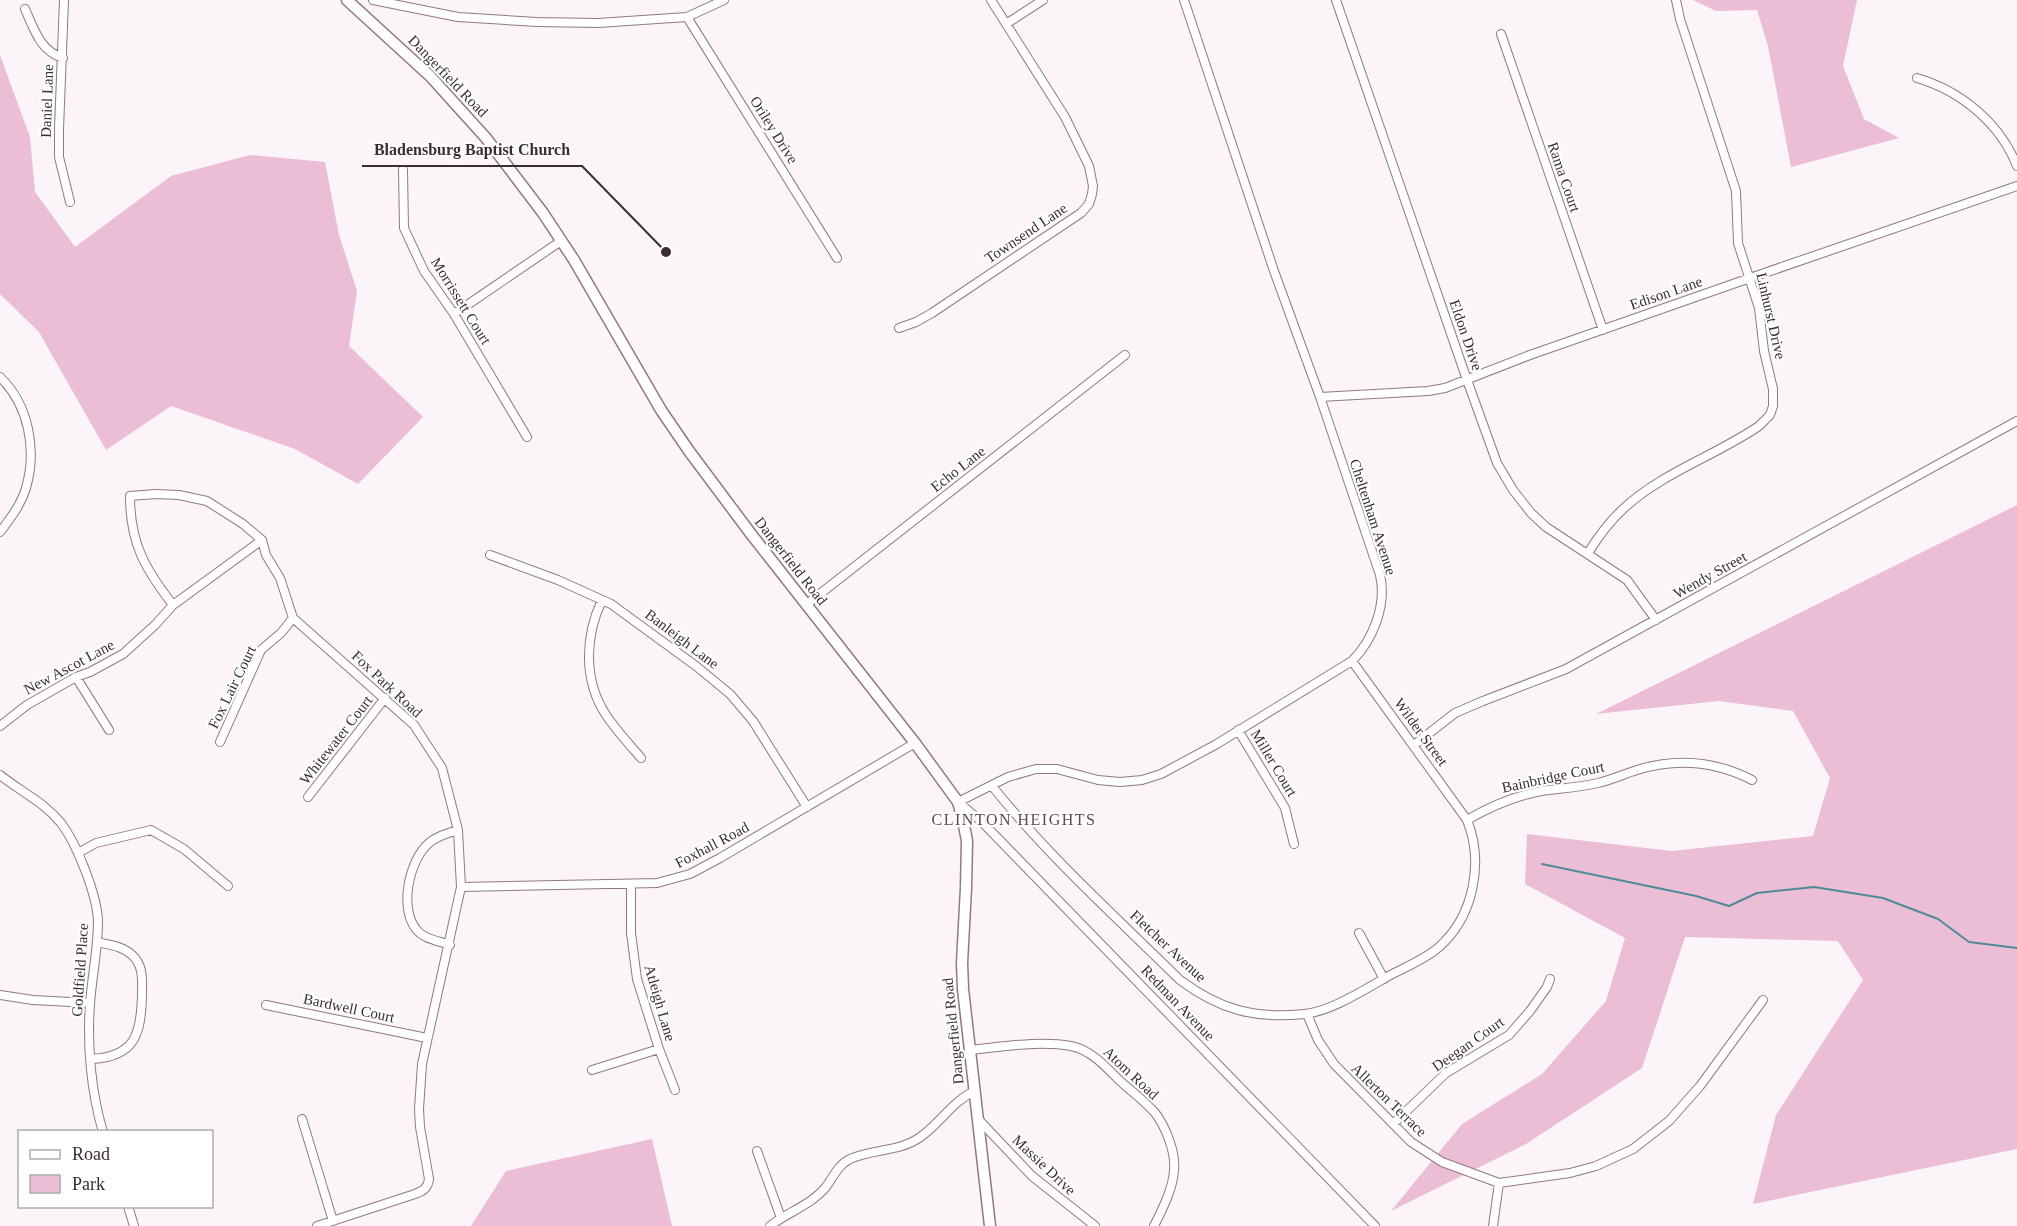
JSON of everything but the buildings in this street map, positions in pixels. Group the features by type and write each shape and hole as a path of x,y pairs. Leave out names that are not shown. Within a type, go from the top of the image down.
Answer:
{"street":[{"name":"Daniel Lane","path":"64,0 59,129 60,157 70,202"},
{"name":"Dangerfield Road","path":"347,0 430,76 486,138 543,213 685,446 958,802 967,841 963,989 990,1226"},
{"path":"373,0 458,16 537,22 598,23 687,17 724,0"},
{"name":"Townsend Lane","path":"899,328 932,313 1081,213 1091,199 1093,186 1091,173 1072,129 991,0"},
{"path":"1006,24 1043,0"},
{"name":"Cheltenham Avenue","path":"958,802 1018,773 1045,768 1098,780 1120,782 1142,780 1172,770 1352,661 1360,653 1372,633 1377,617 1382,586 1184,0"},
{"name":"Eldon Drive","path":"1336,0 1497,464 1531,513 1546,526 1627,579 1656,621"},
{"name":"Linhurst Drive","path":"1588,553 1603,529 1638,496 1759,426 1770,415 1773,406 1773,389 1764,351 1759,308 1738,243 1735,185 1685,36 1676,0"},
{"path":"25,9 46,50 52,55 63,58"},
{"name":"Oriley Drive","path":"687,17 837,258"},
{"name":"Rama Court","path":"1501,34 1603,330"},
{"path":"1917,78 1942,87 1985,117 1998,132 2017,166"},
{"name":"Morrissett Court","path":"403,170 404,228 424,271 454,314 527,437"},
{"name":"Edison Lane","path":"1320,397 1445,388 1750,278 2017,186"},
{"path":"454,314 561,241"},
{"name":"Echo Lane","path":"807,604 1125,355"},
{"path":"0,377 16,399 25,418 31,464 19,504 0,532"},
{"name":"Wendy Street","path":"1414,745 1455,713 1566,669 2017,420"},
{"path":"173,605 145,567 133,530 130,496 179,495 207,501 243,524 262,540 266,555 280,578 293,618"},
{"name":"New Ascot Lane","path":"0,726 27,705 123,654 173,605 262,540"},
{"name":"Banleigh Lane","path":"490,555 558,580 603,600 621,611 730,694 759,727 807,807"},
{"path":"603,600 593,621 589,640 593,687 605,714 641,758"},
{"name":"Fox Park Road","path":"293,618 414,725 442,768 458,831 461,887 422,1064 419,1110 429,1179 427,1187 415,1194 333,1221"},
{"name":"Fox Lair Court","path":"220,742 261,650 281,633 293,618"},
{"name":"Wilder Street","path":"1352,661 1467,820"},
{"path":"76,677 109,730"},
{"name":"Whitewater Court","path":"308,797 385,698"},
{"name":"Miller Court","path":"1238,730 1286,808 1294,844"},
{"name":"Foxhall Road","path":"461,887 631,885 657,883 690,874 915,743"},
{"name":"Bainbridge Court","path":"1467,820 1508,799 1599,783 1658,764 1699,763 1736,772 1752,780"},
{"name":"Goldfield Place","path":"0,775 33,796 53,814 69,836 78,853 96,911 97,942 90,1003 96,1100 103,1130"},
{"name":"Fletcher Avenue","path":"992,786 1008,807 1180,980 1195,991 1231,1009 1270,1016 1307,1014 1329,1006 1384,979 1439,947 1466,910 1473,888 1475,864 1467,820"},
{"name":"Redman Avenue","path":"958,802 981,821 1375,1226"},
{"path":"78,853 96,843 150,830 184,849 228,886"},
{"path":"450,945 428,938 415,928 408,912 406,899 419,854 435,838 458,831"},
{"name":"Atleigh Lane","path":"631,885 631,933 637,979 659,1049 675,1090"},
{"path":"1359,933 1384,979"},
{"path":"92,1059 111,1056 126,1048 137,1033 141,1017 142,972 137,961 123,948 97,942"},
{"name":"Deegan Court","path":"1393,1124 1446,1073 1509,1035 1530,1011 1550,979"},
{"path":"0,995 33,1000 90,1003"},
{"name":"Allerton Terrace","path":"1307,1014 1318,1040 1334,1064 1411,1143 1442,1162 1499,1183 1570,1173 1596,1166 1633,1149 1669,1120 1694,1093 1763,1000"},
{"name":"Bardwell Court","path":"266,1005 427,1038"},
{"name":"Atom Road","path":"970,1050 1046,1044 1072,1046 1092,1055 1147,1105 1157,1116 1167,1135 1174,1165 1170,1187 1154,1226"},
{"path":"592,1070 659,1049"},
{"path":"770,1226 822,1191 845,1162 858,1156 906,1145 917,1139 962,1098 975,1091"},
{"path":"302,1119 333,1221 317,1226"},
{"name":"Massie Drive","path":"979,1120 1032,1176 1095,1226"},
{"path":"757,1151 781,1218"},
{"path":"1493,1226 1499,1183"},
{"path":"129,1208 134,1226"}],"green space":[{"path":"1693,0 1857,0 1843,66 1864,119 1899,138 1791,167 1768,46 1757,10 1716,11"},
{"path":"0,55 30,137 35,192 75,247 171,176 250,155 325,162 339,235 357,291 349,346 423,417 358,484 295,449 171,406 106,450 39,332 0,294"},
{"path":"2017,505 2017,1149 1753,1204 1776,1115 1863,980 1838,941 1685,937 1642,1068 1526,1144 1391,1211 1462,1124 1542,1074 1606,1001 1625,938 1525,884 1527,834 1672,851 1813,836 1830,778 1793,711 1719,701 1596,714"},
{"path":"652,1139 672,1226 471,1226 506,1171"}],"waterway":[{"path":"1542,864 1696,896 1729,906 1757,893 1814,887 1883,898 1938,919 1969,942 2017,948"}],"place":[{"name":"Bladensburg Baptist Church","path":"666,252"}],"district":[{"name":"CLINTON HEIGHTS","path":"1014,819"}]}
